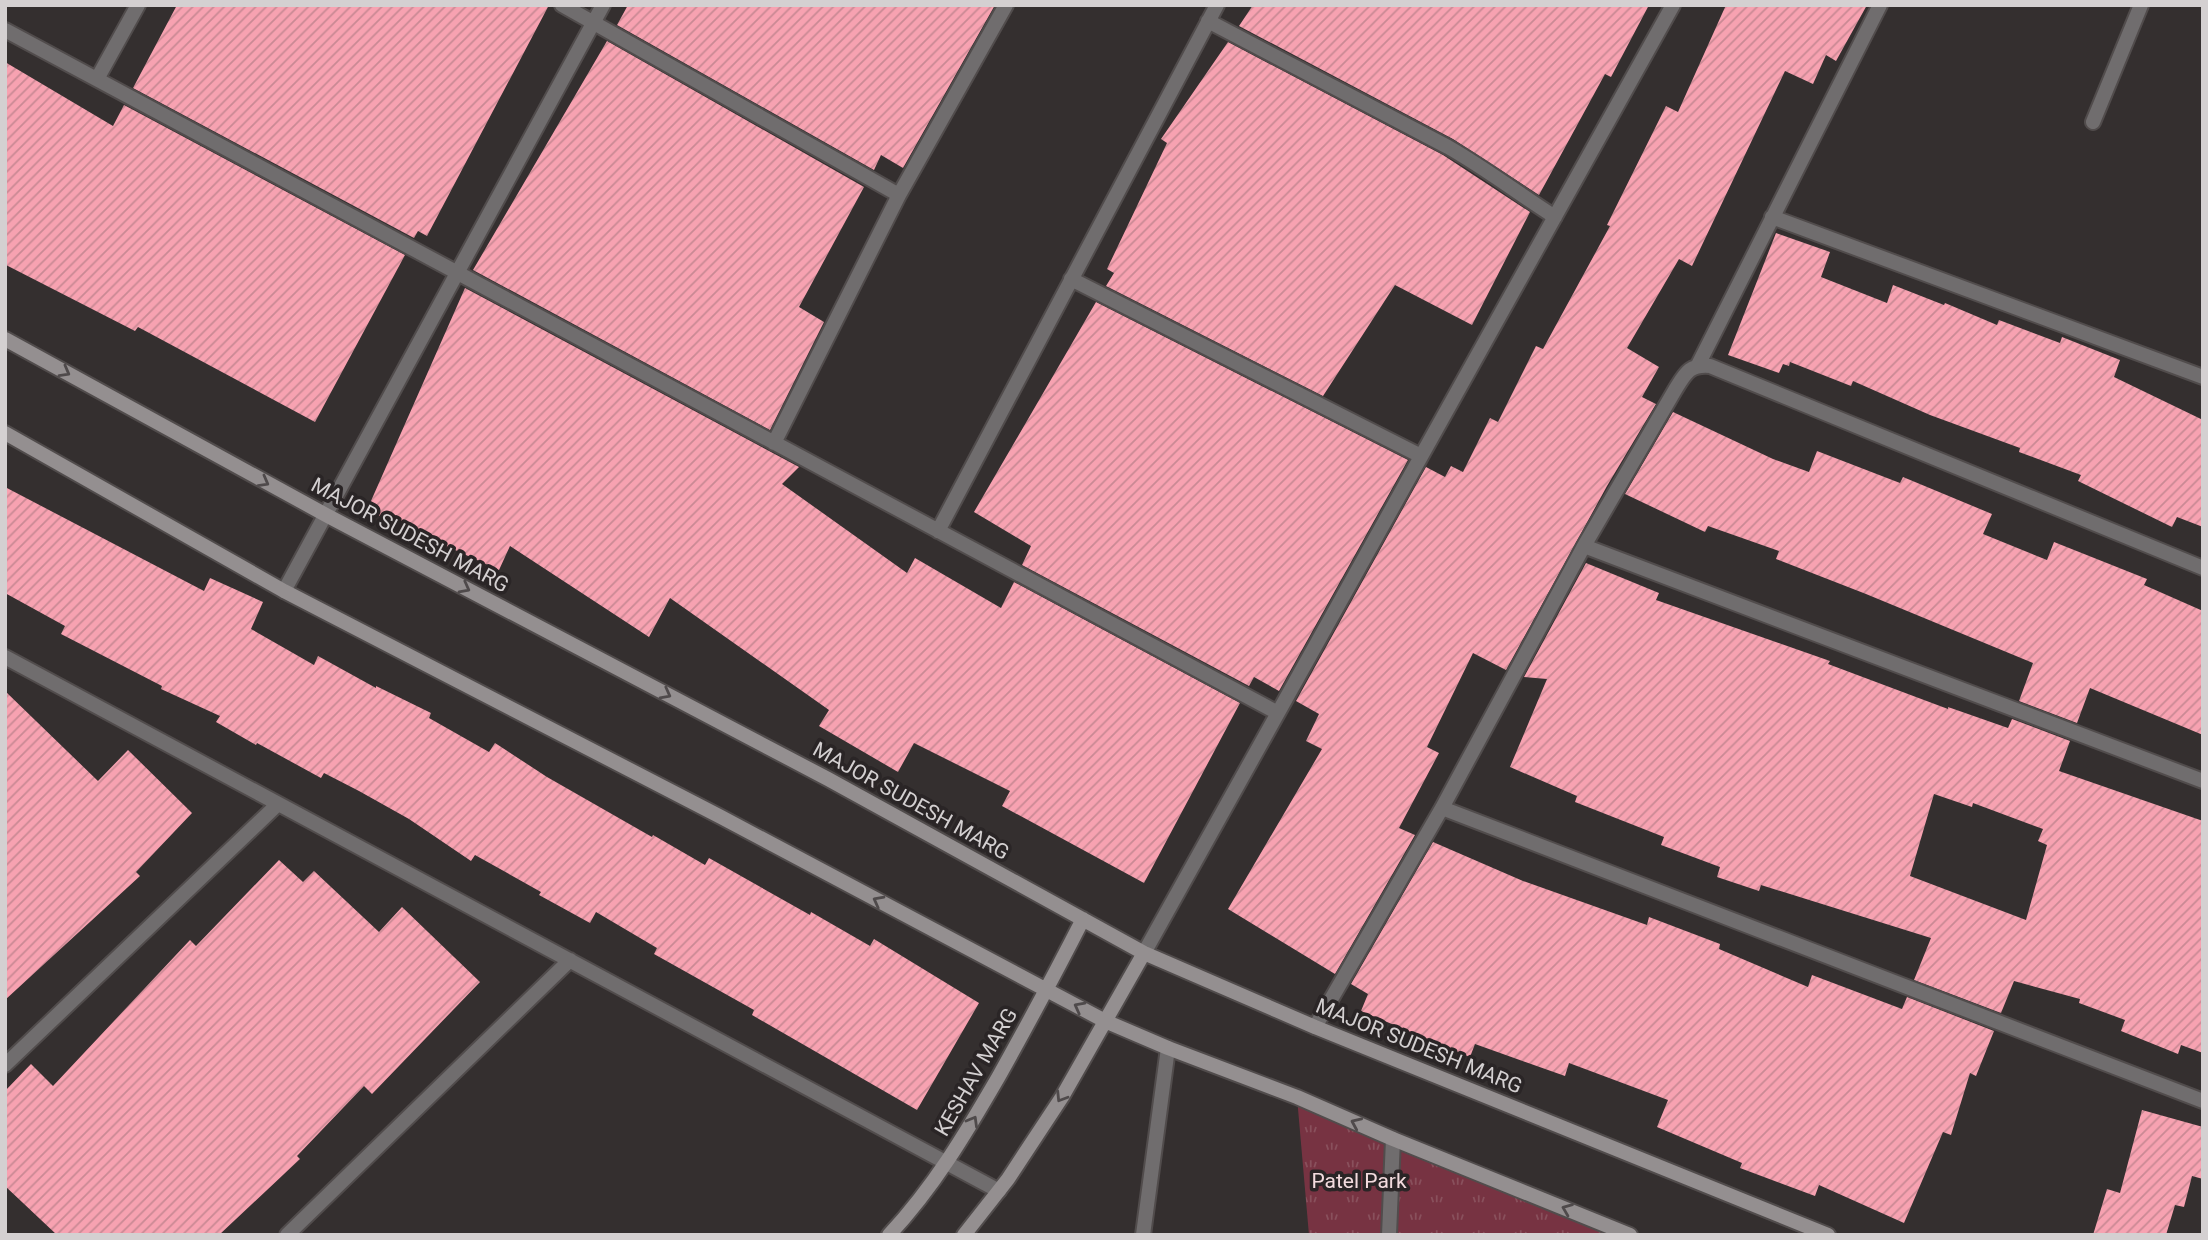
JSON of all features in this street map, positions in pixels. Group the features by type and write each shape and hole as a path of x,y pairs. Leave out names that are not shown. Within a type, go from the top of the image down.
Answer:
{"street":[{"path":"97,79 138,5"},
{"path":"562,5 900,195"},
{"path":"284,591 603,5"},
{"path":"774,443 900,195 1006,5"},
{"path":"937,531 1217,5"},
{"path":"964,1235 999,1191 1062,1097 1673,5"},
{"path":"1315,1027 1442,808 1584,547 1675,390 1686,373 1698,365 1880,5"},
{"path":"2093,122 2141,5"},
{"path":"1208,21 1448,147 1555,216"},
{"path":"5,30 1278,713"},
{"path":"1772,217 2203,377"},
{"path":"1071,279 1421,456"},
{"name":"MAJOR SUDESH MARG","path":"5,339 326,516 828,779 1144,953 1315,1027 1828,1235"},
{"path":"1698,365 1710,366 2203,568"},
{"path":"5,433 284,591 721,817 1105,1021 1630,1235"},
{"path":"1584,547 2203,781"},
{"path":"5,657 999,1191"},
{"path":"5,1065 278,803"},
{"path":"1442,808 2203,1101"},
{"name":"KESHAV MARG","path":"888,1235 909,1213 962,1140 1047,990 1083,919"},
{"path":"287,1235 570,960"},
{"path":"1143,1235 1168,1048"},
{"path":"1389,1235 1393,1139"}],"green space":[{"name":"Patel Park","path":"1297,1097 1633,1235 1309,1235"}],"building":[{"path":"177,5 549,5 427,236 418,231 414,238 133,88"},
{"path":"628,5 995,5 903,168 881,155 874,170 617,25"},
{"path":"1253,5 1649,5 1611,77 1605,74 1539,195 1453,139 1239,26"},
{"path":"1726,5 1867,5 1836,61 1826,55 1813,84 1785,71 1692,266 1679,259 1627,348 1659,367 1642,397 1656,404 1607,486 1506,670 1473,653 1427,747 1439,753 1399,828 1415,835 1335,974 1228,909 1322,749 1306,741 1319,714 1296,701 1426,467 1445,477 1451,466 1463,472 1490,418 1498,422 1536,346 1543,349 1610,226 1607,225 1666,106 1678,112"},
{"path":"607,41 864,187 799,307 824,322 770,430 473,270"},
{"path":"1228,42 1443,155 1530,212 1472,325 1395,285 1323,396 1106,286 1114,273 1107,269 1167,143 1161,139"},
{"path":"5,62 113,126 124,105 405,255 315,422 138,327 135,331 6,265"},
{"path":"1776,233 1830,252 1821,277 1887,303 1893,285 1997,325 1999,320 2060,343 2062,337 2120,360 2114,377 2203,420 2203,527 2177,517 2172,527 2078,481 2081,475 2019,452 2020,448 1930,415 1853,381 1851,386 1790,362 1789,366 1783,364 1779,373 1728,355"},
{"path":"465,288 799,467 782,484 907,573 915,558 1001,608 1014,582 1240,703 1144,883 1002,806 1010,791 914,743 898,772 819,726 829,710 670,598 649,637 510,546 499,570 367,510"},
{"path":"1096,302 1408,460 1279,691 1254,677 1249,686 1022,565 1031,546 974,512"},
{"path":"1673,412 1773,459 1809,472 1817,451 1900,483 1903,477 1992,514 1983,534 2047,560 2054,542 2147,579 2144,585 2203,611 2203,735 2090,688 2077,723 2019,701 2033,663 1776,559 1779,551 1708,526 1705,532 1625,494"},
{"path":"5,487 204,591 210,578 263,602 251,629 314,665 318,656 376,688 431,713 429,718 489,752 495,743 547,777 652,837 653,835 705,865 709,858 870,946 874,939 979,1003 917,1110 752,1015 754,1010 654,954 657,948 596,912 590,923 475,855 471,861 409,819 359,791 324,773 321,778 257,743 256,745 216,722 220,716 161,689 162,686 61,634 65,626 5,593"},
{"path":"1586,563 1659,593 1656,600 1830,661 1828,664 1948,709 2008,728 2012,719 2070,741 2059,771 2203,821 2203,1053 2181,1045 2178,1054 2121,1031 2125,1020 2079,1003 2080,999 2014,981 2001,1013 1914,980 1931,938 1761,885 1759,891 1717,877 1720,867 1661,845 1664,837 1575,802 1577,796 1510,767 1547,679 1524,677","holes":["1934,794 1972,807 1973,803 2043,829 2038,841 2047,845 2026,920 1910,876"]},
{"path":"5,691 98,781 128,750 192,813 136,872 140,876 5,1000"},
{"path":"1433,842 1523,881 1647,925 1649,917 1720,944 1719,949 1808,987 1812,975 1902,1009 1907,997 1994,1031 1976,1076 1970,1073 1951,1135 1943,1132 1904,1223 1819,1185 1815,1196 1740,1168 1742,1163 1657,1127 1668,1100 1569,1063 1565,1076 1475,1044 1470,1057 1361,1011 1368,994 1351,984"},
{"path":"279,860 303,882 314,871 379,932 402,907 480,982 372,1094 364,1086 297,1156 300,1159 219,1235 57,1235 5,1186 5,1091 31,1064 53,1086 190,940 196,946"},
{"path":"2142,1110 2203,1127 2203,1179 2192,1176 2184,1207 2175,1205 2166,1235 2093,1235 2107,1189 2120,1193"}]}
